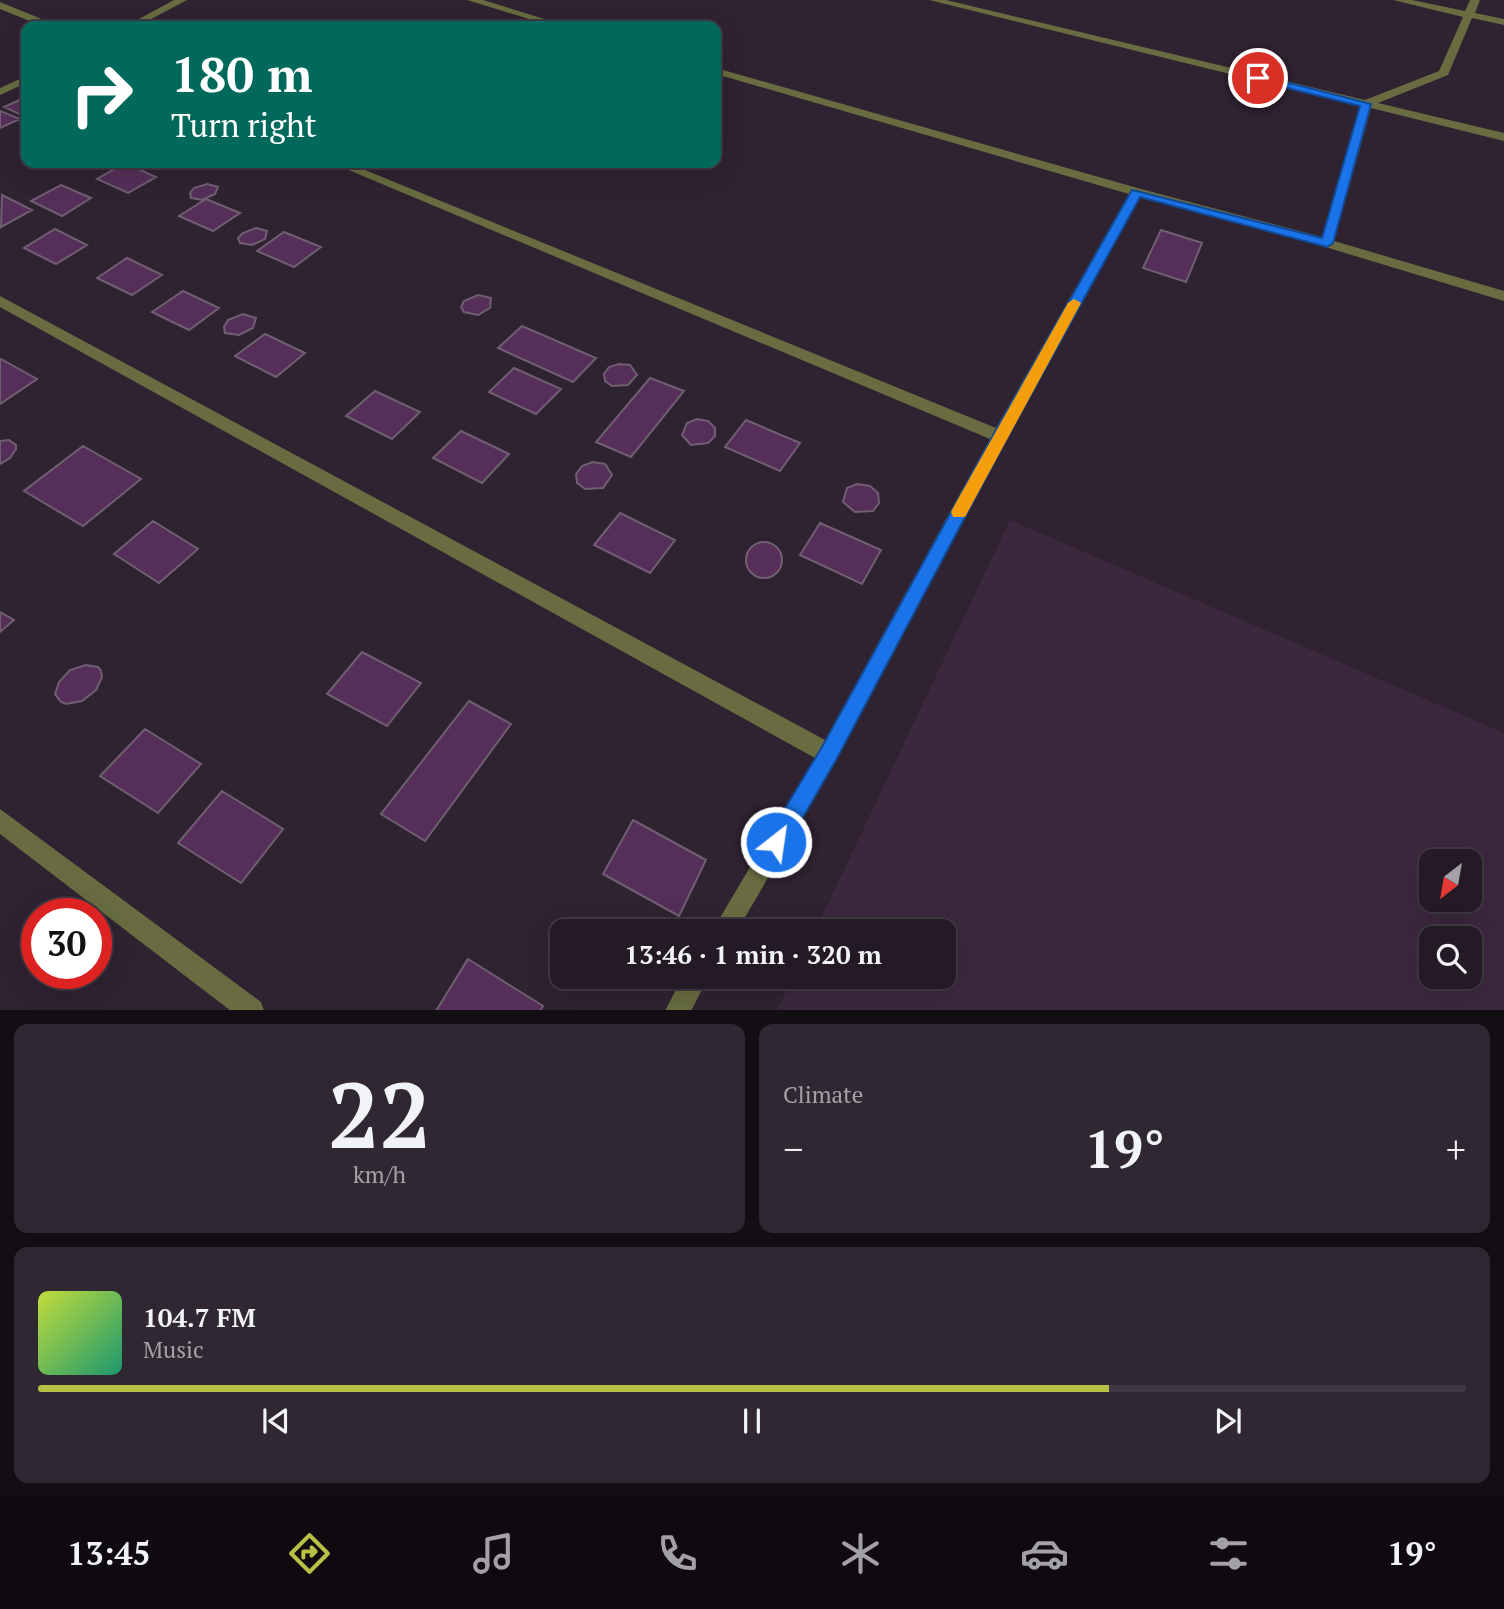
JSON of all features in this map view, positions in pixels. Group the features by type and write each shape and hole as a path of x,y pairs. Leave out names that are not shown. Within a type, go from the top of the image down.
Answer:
{"street":[{"path":"141,21 182,0"},
{"path":"472,0 545,21"},
{"path":"934,0 1504,137"},
{"path":"1398,0 1504,22"},
{"path":"1366,104 1444,73 1471,15 1475,0"},
{"path":"0,5 38,21"},
{"path":"721,72 1136,192 1327,243 1504,296"},
{"path":"0,92 21,82"},
{"path":"1327,243 1366,104"},
{"path":"350,168 1000,436"},
{"path":"731,919 829,754 1000,436 1136,192"},
{"path":"0,301 829,754"},
{"path":"0,820 252,1010"},
{"path":"677,1010 689,989"}],"shaded area":[{"path":"1010,520 1504,733 1504,1010 777,1010 787,989 956,989 956,919 821,919"}],"building":[{"path":"21,99 21,115 4,107"},
{"path":"0,111 20,119 0,128"},
{"path":"116,168 136,168 156,177 128,193 97,179"},
{"path":"207,184 218,187 215,194 202,200 191,198 190,193 194,188"},
{"path":"61,185 91,198 62,216 31,201"},
{"path":"2,195 32,210 1,227"},
{"path":"206,199 240,213 213,231 179,216"},
{"path":"256,228 267,231 265,239 252,245 240,243 238,238 243,233"},
{"path":"55,229 87,245 56,264 24,248"},
{"path":"1161,230 1202,243 1186,282 1143,268"},
{"path":"284,232 321,247 294,267 257,251"},
{"path":"127,258 162,275 132,295 97,278"},
{"path":"183,291 219,308 189,330 152,312"},
{"path":"478,295 491,298 490,308 478,315 464,312 461,307 464,301"},
{"path":"243,314 256,318 253,328 239,335 225,333 224,327 228,320"},
{"path":"522,326 596,358 573,382 498,348"},
{"path":"265,334 305,353 276,377 235,356"},
{"path":"0,360 37,379 0,404"},
{"path":"630,365 637,375 628,385 612,386 605,381 604,374 609,367"},
{"path":"514,368 561,389 536,414 489,392"},
{"path":"650,378 684,391 631,457 596,442"},
{"path":"375,391 420,412 392,439 346,416"},
{"path":"697,419 708,421 715,428 715,436 708,443 691,445 682,435 687,423"},
{"path":"746,420 800,443 780,471 725,447"},
{"path":"461,431 509,454 482,483 433,458"},
{"path":"9,440 16,445 16,449 10,458 0,464 0,441"},
{"path":"83,446 141,479 83,526 24,491"},
{"path":"593,462 605,464 612,475 603,488 585,489 577,483 576,474 582,466"},
{"path":"857,484 870,486 878,493 879,503 873,511 855,512 843,502 847,488"},
{"path":"620,513 675,540 650,573 594,545"},
{"path":"153,521 198,549 159,583 114,554"},
{"path":"820,523 881,550 862,584 800,555"},
{"path":"764,542 776,548 782,560 776,572 764,578 752,572 746,560 752,548"},
{"path":"0,612 14,620 0,632"},
{"path":"362,652 421,683 387,726 327,694"},
{"path":"86,665 98,667 101,671 102,677 96,690 82,701 66,704 61,702 55,694 59,682 70,670"},
{"path":"469,701 511,724 425,841 381,814"},
{"path":"145,729 201,764 158,813 100,776"},
{"path":"222,791 283,829 241,883 178,843"},
{"path":"633,820 706,860 679,916 603,874"},
{"path":"468,959 543,1006 541,1010 437,1010"}],"slow traffic":[{"path":"959,512 1074,303"}],"route":[{"path":"776,842 829,754 1000,436 1136,192 1327,243 1366,104 1258,78"}]}
